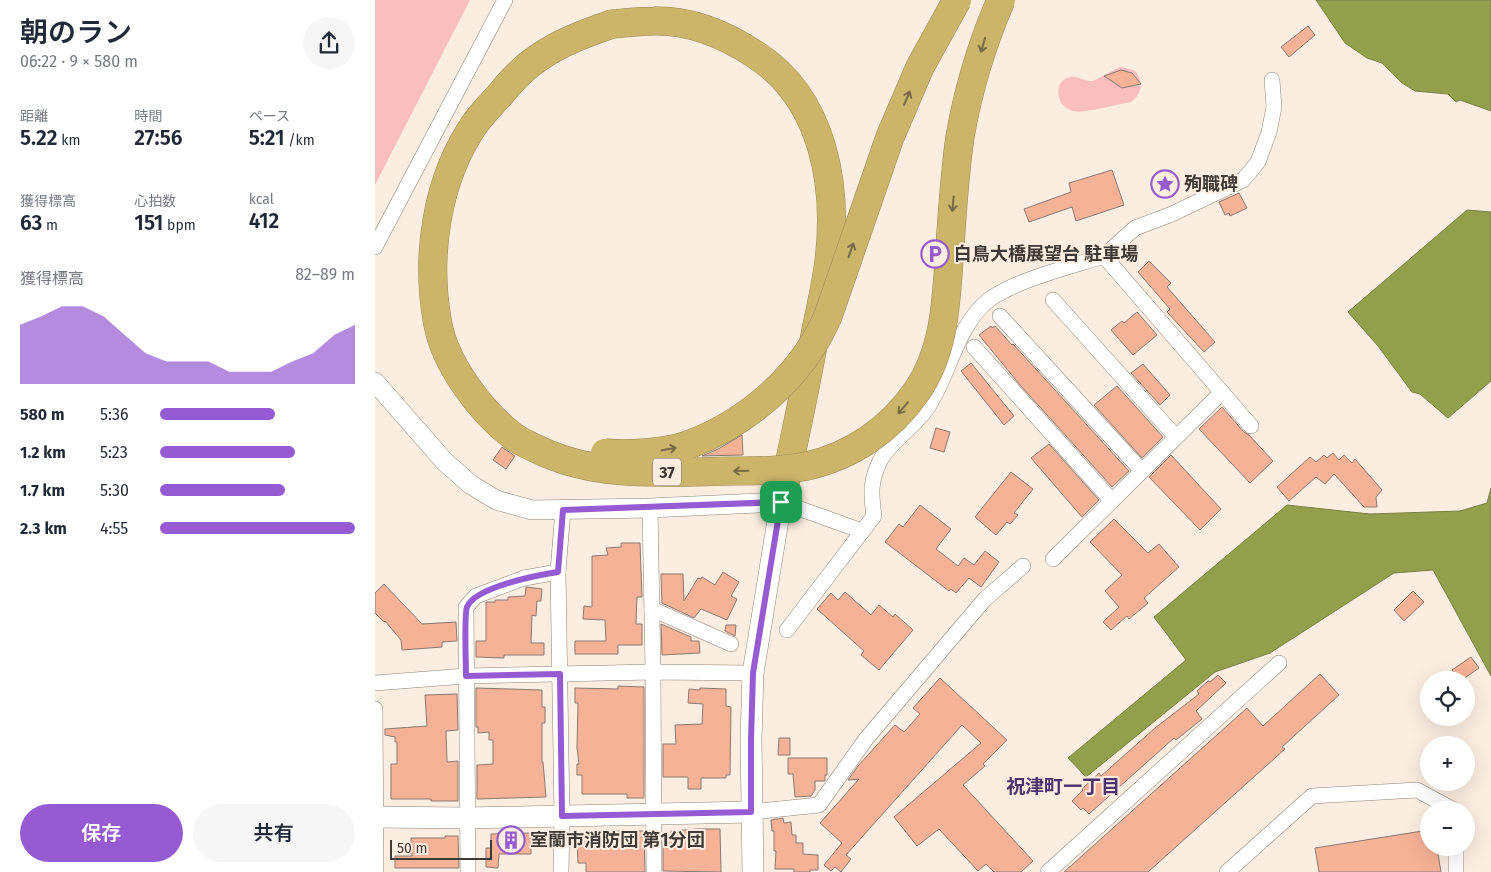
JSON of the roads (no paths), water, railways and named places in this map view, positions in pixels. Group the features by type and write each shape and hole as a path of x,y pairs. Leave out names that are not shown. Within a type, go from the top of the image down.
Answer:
{"highway":[{"name":"37","path":"616,32 590,47 555,63 534,79 494,122 480,143 465,176 452,218 447,262 451,305 457,337 469,364 489,393 512,418 556,442 591,452 624,454 687,445 721,429 746,415 765,400 804,359 818,338 828,316 890,137 920,67 957,0"},
{"name":"37","path":"781,502 807,385 829,261 832,218 829,175 821,142 802,100 770,64 736,42 698,26 655,20 616,32 575,36 537,58 512,80 476,122 456,158 439,204 433,260 439,327 455,370 483,409 514,438 555,458 594,468 632,472 753,471 804,467 832,459 860,446 894,419 918,390 930,368 939,345 946,310 960,137 972,81 987,32 1001,0"}],"main road":[{"path":"753,872 751,740 753,673 781,502"},
{"path":"375,818 751,812"}],"street":[{"path":"375,247 505,0"},
{"path":"787,630 874,516 872,480 881,458 926,410 942,384 965,330 978,311 991,299 1014,286 1104,256 1135,228 1172,214 1243,180 1258,162 1269,132 1274,107 1272,80"},
{"path":"1104,256 1251,426"},
{"path":"1053,300 1176,437"},
{"path":"1000,316 1142,471"},
{"path":"975,347 1111,501"},
{"path":"375,382 445,462 470,484 496,500 532,510 650,508 781,502 862,531"},
{"path":"1053,559 1222,392"},
{"path":"650,508 654,872"},
{"path":"561,872 562,816 558,572 563,510"},
{"path":"751,812 819,805 866,739 985,599 1023,566"},
{"path":"468,872 466,607 476,596 524,578 558,572"},
{"path":"652,609 731,644"},
{"path":"1048,872 1279,663"},
{"path":"375,683 466,676 653,672 753,673"},
{"path":"375,709 376,872"},
{"path":"1227,872 1312,796 1417,790 1437,801"},
{"path":"1456,856 1456,872"}],"place":[{"name":"殉職碑","path":"1165,184"},
{"name":"白鳥大橋展望台 駐車場","path":"935,254"},
{"name":"室蘭市消防団 第1分団","path":"511,840"}],"district":[{"name":"祝津町一丁目","path":"1063,786"}]}
